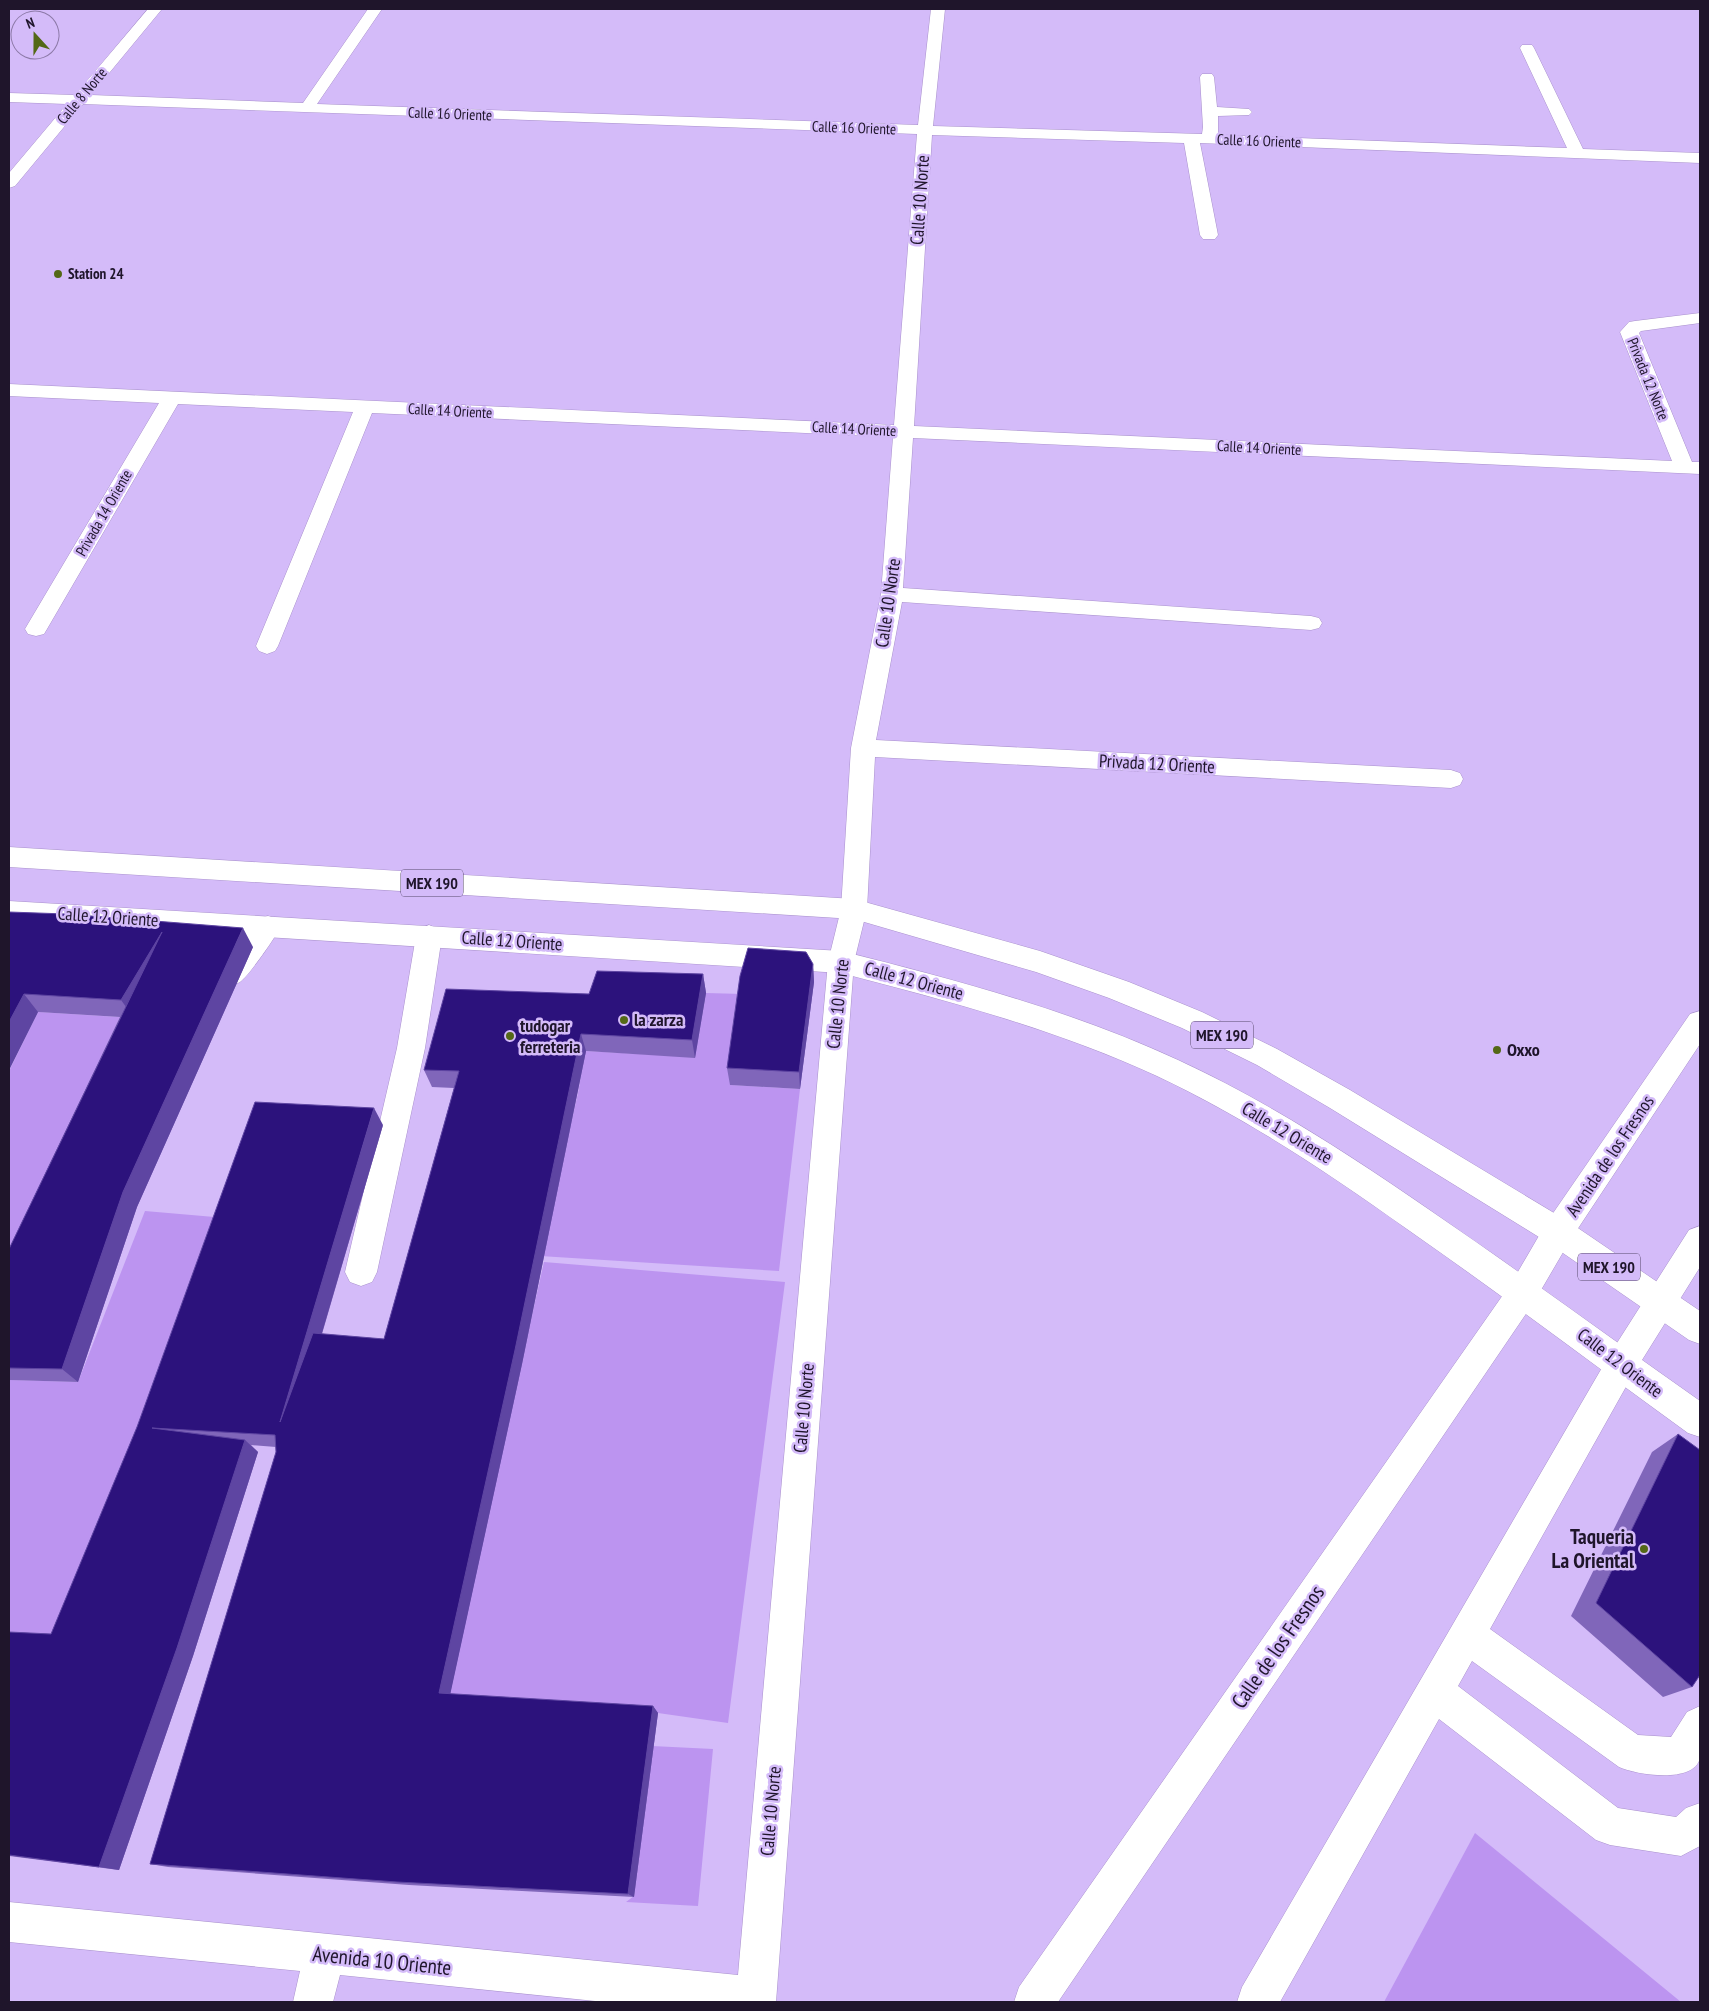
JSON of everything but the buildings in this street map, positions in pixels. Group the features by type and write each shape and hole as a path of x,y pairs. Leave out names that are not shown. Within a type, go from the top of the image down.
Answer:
{"street":[{"name":"Calle 8 Norte","path":"9,182 155,9"},
{"path":"306,109 375,9"},
{"name":"Calle 10 Norte","path":"756,2000 841,962 854,909 863,748 892,594 925,130 938,9"},
{"path":"1527,48 1577,153"},
{"path":"1207,77 1211,127 1209,138"},
{"name":"Calle 16 Oriente","path":"9,97 306,109 1209,138 1700,158"},
{"path":"1210,111 1244,112"},
{"path":"1191,138 1209,235"},
{"name":"Privada 12 Norte","path":"1693,468 1629,332 1635,326 1700,318"},
{"name":"Calle 14 Oriente","path":"9,390 1693,468"},
{"name":"Privada 14 Oriente","path":"36,629 172,398"},
{"path":"267,646 365,407"},
{"path":"892,594 1311,623"},
{"name":"Privada 12 Oriente","path":"863,748 1452,779"},
{"name":"MEX 190","path":"9,857 854,909 1040,962 1119,990 1192,1020 1267,1057 1340,1099 1558,1232 1700,1329"},
{"name":"Calle 12 Oriente","path":"9,911 841,962 956,991 1030,1014 1104,1041 1176,1073 1247,1109 1319,1150 1523,1292 1700,1422"},
{"path":"216,989 253,947 268,926"},
{"path":"361,1272 411,1048 429,936"},
{"name":"Avenida de los Fresnos","path":"1523,1292 1558,1232 1700,1022"},
{"path":"1257,2002 1621,1365 1700,1240"},
{"name":"Calle de los Fresnos","path":"1034,2002 1523,1292"},
{"path":"1468,1635 1632,1754 1680,1756 1700,1725"},
{"path":"1435,1692 1610,1826 1681,1837 1700,1822"},
{"name":"Avenida 10 Oriente","path":"9,1922 756,2000"},
{"path":"313,2002 324,1956"}],"shaded area":[{"path":"706,993 743,994 730,1085 800,1089 779,1271 540,1256 578,1093 585,1051 695,1057"},
{"path":"38,1012 134,1018 9,1305 9,1071"},
{"path":"145,1211 226,1218 70,1642 9,1641 9,1380 78,1382"},
{"path":"544,1262 785,1282 728,1723 658,1713 445,1700"},
{"path":"652,1746 713,1749 698,1906 626,1902 634,1896"},
{"path":"1475,1833 1681,2002 1384,2002"}],"place":[{"name":"Station 24","path":"58,274"},
{"name":"la zarza","path":"624,1020"},
{"name":"tudogar ferreteria","path":"510,1036"},
{"name":"Oxxo","path":"1497,1050"},
{"name":"Taqueria La Oriental","path":"1644,1549"}]}
